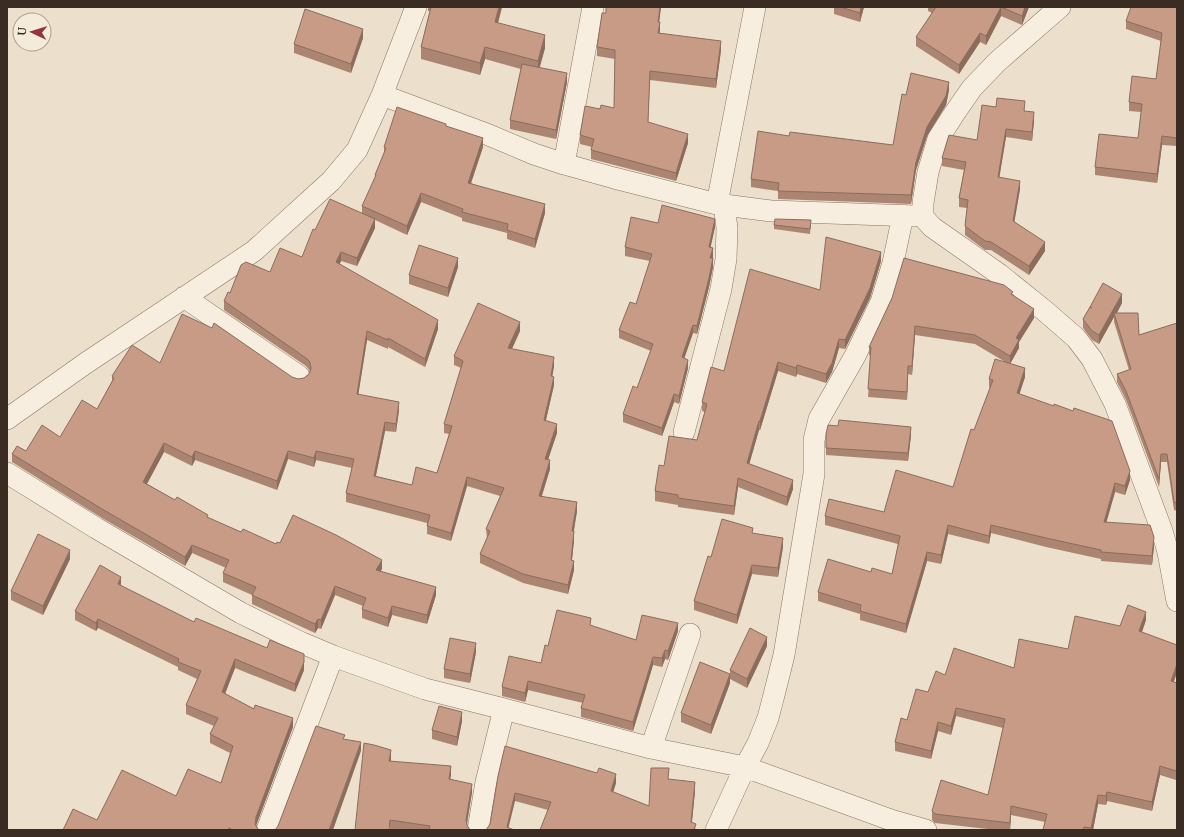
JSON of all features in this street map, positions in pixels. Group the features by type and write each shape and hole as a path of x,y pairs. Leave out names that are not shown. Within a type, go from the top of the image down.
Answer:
{"street":[{"path":"7,419 86,363 254,251 331,181 357,150 382,96 416,7"},
{"path":"564,164 593,7"},
{"path":"684,432 721,289 726,259 727,228 720,205 755,7"},
{"path":"1060,7 997,62 972,88 954,114 938,139 928,172 923,203 923,217 932,227 949,240 999,274 1045,310 1076,338 1092,359 1114,404 1162,531 1176,592"},
{"path":"382,96 564,164 720,205 771,211 923,217"},
{"path":"716,830 745,767 758,743 768,718 784,655 814,474 814,440 819,419 855,356 881,302 893,263 902,216"},
{"path":"184,298 299,376"},
{"path":"7,473 96,528 241,613 302,643 333,656 425,689 651,748 745,767 891,820 926,830"},
{"path":"651,748 690,634"},
{"path":"268,830 333,656"},
{"path":"478,830 486,782 504,709"}],"building":[{"path":"431,7 499,7 495,22 545,35 538,61 485,47 480,63 421,47"},
{"path":"606,7 660,7 658,33 721,41 716,79 650,71 648,122 688,134 676,173 591,150 594,139 580,135 585,106 600,109 601,105 614,108 615,50 597,47 602,13 606,13"},
{"path":"840,7 861,7 860,13"},
{"path":"936,7 1001,7 986,36 980,33 959,65 916,37"},
{"path":"1001,7 1025,7 1022,16"},
{"path":"1131,7 1177,7 1177,138 1162,136 1157,174 1095,167 1099,134 1138,138 1142,104 1129,102 1132,76 1156,79 1162,33 1126,21"},
{"path":"305,9 363,29 351,64 294,44"},
{"path":"522,64 567,73 556,130 510,120"},
{"path":"911,73 949,82 946,96 927,127 916,162 911,195 778,191 779,183 751,179 758,131 789,136 790,132 893,145 902,94 906,95"},
{"path":"997,98 1025,101 1024,111 1034,112 1032,132 1006,129 998,177 1020,181 1013,221 1045,242 1029,266 991,242 985,241 965,226 968,200 959,198 966,162 942,158 949,135 977,140 982,105 996,107"},
{"path":"397,107 446,124 446,126 483,138 468,183 545,204 535,239 507,230 508,224 462,212 463,209 421,193 407,226 362,206 386,148 384,147"},
{"path":"330,199 375,219 357,258 341,252 336,262 438,320 425,359 388,338 388,340 367,331 357,394 399,402 396,424 385,422 374,476 412,485 416,467 437,473 452,426 444,424 463,361 454,356 478,303 520,322 508,348 554,357 551,376 554,377 544,420 557,424 545,459 550,460 539,496 577,502 572,531 574,531 571,560 574,561 568,585 523,574 480,554 490,531 486,529 504,488 467,477 451,533 427,526 430,515 346,493 354,459 316,451 314,458 288,451 277,481 195,451 192,457 164,443 143,482 175,500 177,497 208,515 207,517 241,532 243,529 276,544 277,542 280,543 293,515 336,535 382,560 376,570 436,587 427,615 392,606 388,618 362,609 366,598 335,586 321,620 318,619 315,624 252,595 256,587 223,573 229,560 192,545 185,557 102,509 12,454 17,446 26,451 42,425 60,437 82,400 97,409 114,378 112,376 132,345 160,363 182,314 212,328 214,323 292,377 298,379 304,378 309,374 311,369 310,362 306,358 224,301 228,292 230,293 241,265 246,262 270,272 280,248 302,257 313,229 315,230"},
{"path":"662,205 715,219 709,247 713,248 710,258 713,258 697,326 693,325 682,357 688,360 679,396 674,394 662,428 623,414 633,386 637,388 653,344 619,330 630,302 636,304 652,254 625,247 631,217 658,223"},
{"path":"775,219 811,220 810,229 774,225"},
{"path":"826,237 881,252 870,288 845,340 839,339 832,363 826,374 797,365 796,368 778,362 747,463 793,480 787,497 738,478 734,506 678,498 678,495 655,491 659,465 664,466 669,436 697,440 707,404 702,402 711,367 724,371 750,269 820,290"},
{"path":"419,245 458,258 448,288 409,275"},
{"path":"904,258 1004,285 1013,292 1011,294 1034,309 1016,338 1019,340 1010,356 975,335 915,326 912,366 908,366 907,392 868,389 871,347 869,347 892,298"},
{"path":"1103,283 1122,294 1099,335 1092,331 1083,319"},
{"path":"1114,313 1138,313 1139,335 1177,323 1177,503 1174,502 1167,454 1161,454 1159,479 1126,391 1117,374 1131,369"},
{"path":"995,359 1025,368 1017,393 1054,406 1054,404 1073,411 1074,408 1112,421 1130,471 1125,486 1115,483 1104,522 1150,525 1154,537 1152,556 1101,552 1101,550 991,525 989,536 948,525 941,555 927,552 906,624 860,611 861,605 818,592 828,559 871,572 872,568 892,574 900,536 825,516 829,499 884,512 896,470 953,487 971,429 974,430 993,380 989,379"},
{"path":"839,420 911,427 908,453 826,448 826,434 828,425 838,426"},
{"path":"722,519 753,528 752,533 783,538 778,568 752,565 737,615 694,601 708,556 711,557"},
{"path":"38,534 70,550 43,606 11,591"},
{"path":"100,565 121,577 118,584 194,622 196,618 267,648 270,640 304,654 304,662 295,684 235,659 222,692 254,709 255,705 293,718 256,817 255,824 259,830 233,830 229,828 228,830 63,830 73,809 97,820 122,770 176,796 188,769 221,783 233,746 210,734 218,718 186,705 201,671 178,662 179,659 98,619 96,623 75,611"},
{"path":"1128,605 1146,612 1139,631 1177,645 1177,664 1171,681 1177,683 1177,767 1176,771 1160,766 1152,802 1107,792 1106,796 1098,795 1091,828 1084,827 1083,830 1043,830 1047,814 1011,806 1010,823 935,814 932,811 941,780 988,795 1005,719 956,708 951,726 938,722 931,751 895,742 901,718 907,720 916,689 928,692 936,671 945,675 954,648 1014,668 1019,639 1068,649 1075,616 1120,626"},
{"path":"557,610 591,618 590,625 636,640 642,615 678,623 668,651 665,650 662,658 653,657 633,722 581,708 585,695 528,681 525,693 502,687 509,656 541,663 545,645 548,646"},
{"path":"750,628 767,637 747,679 730,670"},
{"path":"450,638 476,643 470,674 444,669"},
{"path":"700,662 730,674 711,725 681,713"},
{"path":"439,706 462,712 457,737 432,730"},
{"path":"316,726 345,735 343,739 361,742 329,830 275,830 278,826"},
{"path":"364,743 391,750 389,761 451,766 449,779 472,784 466,820 470,830 429,830 430,826 390,820 389,830 355,830"},
{"path":"505,746 597,773 599,768 616,774 611,791 649,806 651,768 669,768 668,779 695,782 691,822 696,824 694,830 540,830 551,802 515,793 507,827 514,830 486,830 490,824 498,776"}]}
